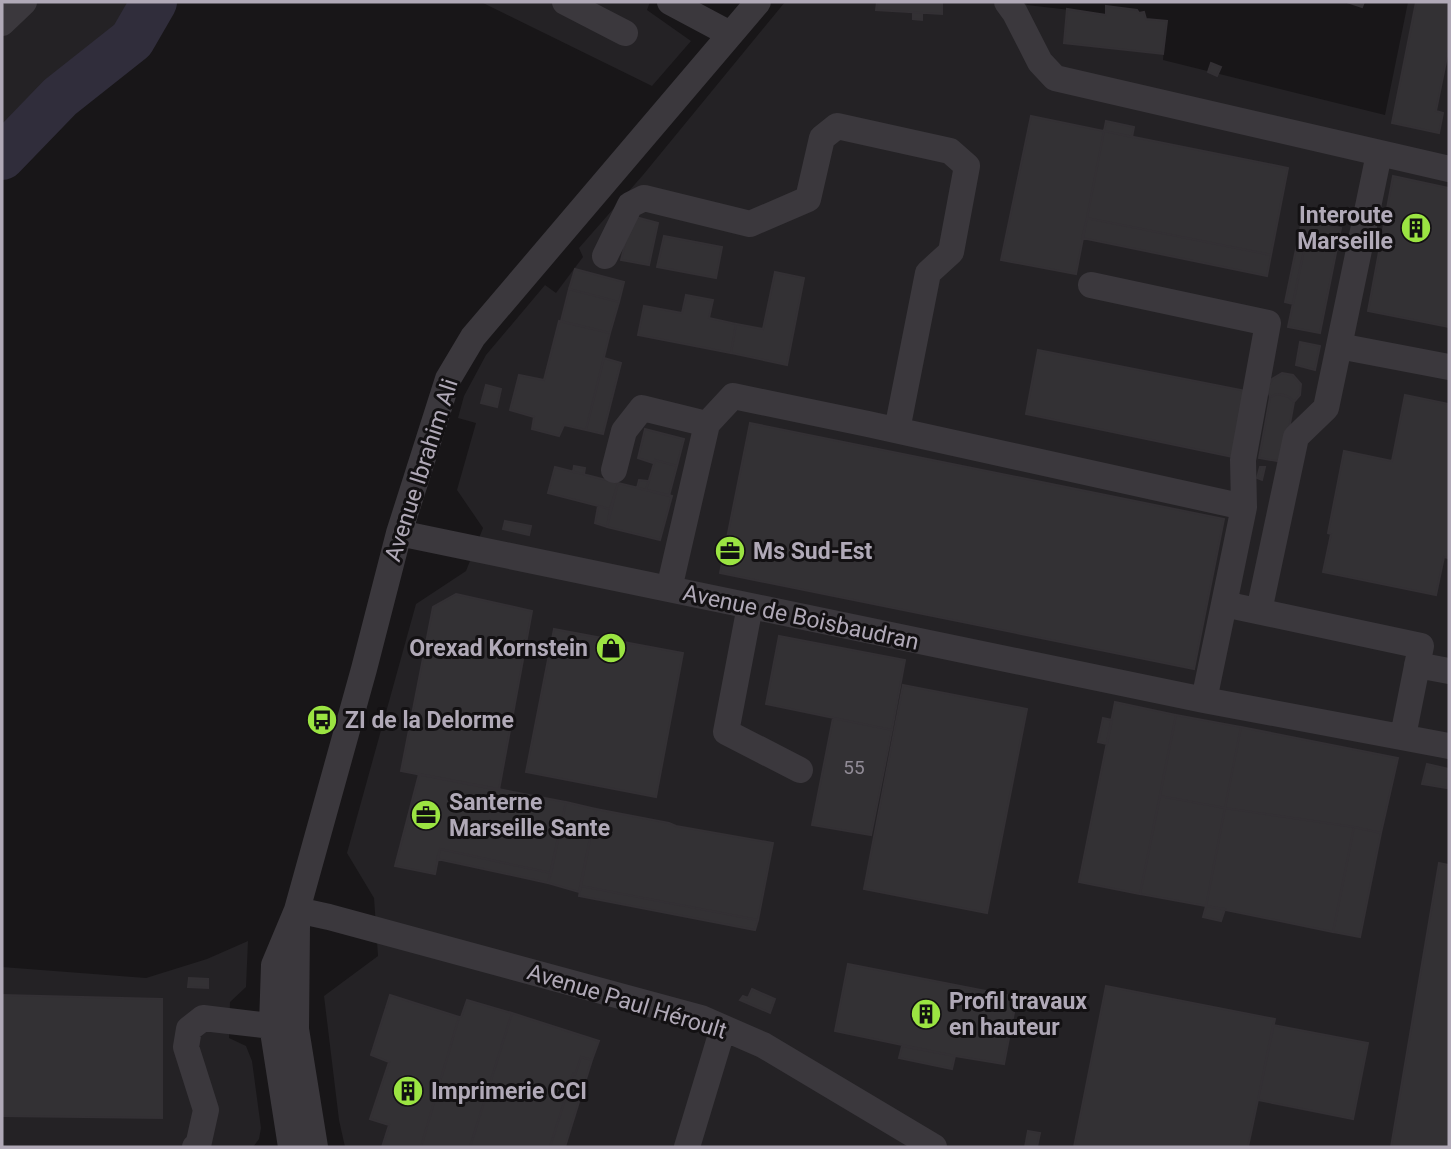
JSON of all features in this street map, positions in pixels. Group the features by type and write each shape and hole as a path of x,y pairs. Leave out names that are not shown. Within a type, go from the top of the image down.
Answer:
{"street":[{"path":"2,23 24,2"},
{"path":"565,2 625,33"},
{"path":"670,2 730,34"},
{"name":"Avenue Ibrahim Ali","path":"303,1143 274,965 297,910 399,533 448,379 472,337 758,2"},
{"path":"1007,2 1040,62 1055,78 1449,169"},
{"path":"605,256 630,205 644,198 750,224 808,199 822,138 836,126 950,151 967,166 951,252 928,273 897,430"},
{"path":"1259,611 1296,437 1326,408 1379,153"},
{"path":"1091,285 1268,323 1243,460 1244,507 1204,700"},
{"path":"1339,346 1449,367"},
{"path":"669,589 707,424 733,397 897,430 1244,507"},
{"path":"614,470 624,431 642,408 707,424"},
{"name":"Avenue de Boisbaudran","path":"399,533 1204,700 1449,746"},
{"path":"1224,604 1421,646 1403,736"},
{"path":"750,606 726,732 800,771"},
{"path":"1417,665 1449,671"},
{"name":"Avenue Paul Héroult","path":"297,910 701,1018 763,1045 934,1147"},
{"path":"195,1147 198,1146 206,1110 186,1047 189,1029 203,1018 284,1027"},
{"path":"687,1147 723,1028"}],"shaded area":[{"path":"2,2 140,2 129,21 30,104 2,134"},
{"path":"481,2 650,2 647,10 691,41 652,86"},
{"path":"785,2 1024,2 1027,5 1166,21 1163,60 1385,115 1408,2 1449,2 1449,1147 345,1147 339,1120 324,996 378,956 374,898 347,853 416,604 466,571 483,528 457,490 476,423 458,418 464,396 486,355 545,285 556,293 583,257 579,248 643,175"},
{"path":"248,941 246,987 230,1002 229,1038 246,1046 252,1061 261,1128 259,1139 253,1147 2,1147 2,967 146,978 207,959"}],"building":[{"path":"877,2 942,2 942,14 876,10"},
{"path":"1347,2 1364,2 1362,7"},
{"path":"1416,2 1449,2 1449,47 1436,111 1443,113 1439,133 1392,123"},
{"path":"1106,6 1137,10 1139,13 1144,12 1146,19 1167,21 1163,54 1064,43 1067,9 1106,15"},
{"path":"913,12 922,13 922,20 913,19"},
{"path":"1211,63 1221,67 1217,76 1208,72"},
{"path":"1031,116 1104,131 1076,274 1001,260"},
{"path":"1106,121 1134,127 1132,137 1104,131"},
{"path":"1104,131 1288,168 1271,255 1087,218"},
{"name":"Interoute Marseille","path":"1393,176 1449,188 1449,327 1368,311"},
{"path":"632,216 658,223 649,265 621,260"},
{"path":"1087,218 1271,255 1267,276 1082,238"},
{"path":"1302,220 1310,221 1293,304 1285,302"},
{"path":"1310,221 1341,228 1320,333 1288,327"},
{"path":"664,236 722,247 716,278 657,267"},
{"path":"575,269 624,282 619,302 569,289"},
{"path":"775,272 804,278 787,365 731,353 736,324 763,329"},
{"path":"569,289 619,302 610,333 561,321"},
{"path":"686,295 713,300 709,318 736,324 731,353 638,335 644,306 682,313"},
{"path":"559,321 610,333 586,430 564,425 559,436 532,429 534,417 510,410 519,375 544,380"},
{"path":"1300,342 1320,346 1315,370 1296,365"},
{"path":"1038,350 1246,391 1233,457 1026,414"},
{"path":"604,358 621,363 603,434 586,430"},
{"path":"1282,373 1293,375 1301,384 1300,395 1294,402 1284,395 1270,397 1268,390 1272,379"},
{"path":"486,385 501,389 497,407 481,403"},
{"path":"1277,394 1289,397 1294,402 1283,462 1259,458 1270,397"},
{"path":"1405,395 1449,404 1449,550 1448,558 1444,557 1436,595 1323,572 1344,451 1392,461"},
{"path":"750,423 1224,519 1194,669 720,573"},
{"path":"645,429 684,439 677,466 638,458"},
{"path":"655,460 677,466 669,496 646,490"},
{"path":"574,466 585,468 584,474 573,472"},
{"path":"555,467 618,483 610,509 548,493"},
{"path":"1260,467 1265,467 1262,480 1257,478"},
{"path":"639,480 649,481 646,490 637,488"},
{"path":"618,483 672,496 660,540 607,527"},
{"path":"598,506 610,509 607,527 595,523"},
{"path":"505,521 531,526 529,535 503,529"},
{"path":"456,594 532,611 499,790 401,771 433,607"},
{"path":"554,629 683,653 656,797 526,772"},
{"path":"779,636 905,660 892,730 766,704"},
{"path":"903,685 1027,709 987,913 864,889"},
{"path":"1115,702 1176,715 1140,894 1079,882"},
{"path":"1176,715 1241,727 1225,808 1160,796"},
{"path":"833,718 892,730 871,835 812,825"},
{"path":"1103,718 1112,720 1107,744 1098,742"},
{"path":"1241,727 1398,758 1381,833 1225,808"},
{"path":"1427,764 1449,769 1447,788 1422,784"},
{"path":"419,774 566,802 551,873 440,849 435,874 395,866"},
{"path":"1160,796 1225,808 1206,906 1140,894"},
{"path":"566,802 596,809 579,892 548,883"},
{"path":"1225,808 1354,827 1333,932 1206,906"},
{"path":"596,809 773,843 758,920 581,886"},
{"path":"1354,827 1381,833 1360,937 1333,932"},
{"path":"440,849 551,873 548,883 437,859"},
{"path":"1439,863 1449,865 1449,1147 1391,1147"},
{"path":"581,886 758,920 755,930 579,896"},
{"path":"1206,906 1225,909 1221,921 1203,917"},
{"name":"Profil travaux en hauteur","path":"848,964 1017,997 1004,1064 835,1031"},
{"path":"189,978 208,979 208,988 188,987"},
{"path":"1106,986 1275,1019 1248,1147 1074,1147"},
{"path":"752,989 775,999 770,1013 740,1000 743,996 748,998"},
{"path":"2,995 162,999 162,1118 2,1116"},
{"name":"Imprimerie CCI","path":"390,995 459,1017 421,1147 382,1147 389,1125 370,1119 389,1062 371,1055"},
{"path":"467,1000 512,1013 470,1147 421,1147 459,1017"},
{"path":"512,1013 599,1041 592,1060 581,1057 575,1075 573,1074 550,1147 470,1147"},
{"path":"1273,1025 1368,1043 1353,1119 1258,1100"},
{"path":"902,1046 955,1056 952,1069 899,1058"},
{"path":"581,1057 592,1060 565,1147 550,1147 573,1074 575,1075"},
{"path":"1028,1131 1040,1133 1037,1147 1025,1147"}],"waterway":[{"path":"2,157 60,97 132,40 154,2"}],"place":[{"name":"Interoute Marseille","path":"1416,228"},
{"name":"Ms Sud-Est","path":"730,551"},
{"name":"Orexad Kornstein","path":"611,648"},
{"name":"ZI de la Delorme","path":"322,720"},
{"name":"Santerne Marseille Sante","path":"426,815"},
{"name":"Profil travaux en hauteur","path":"926,1014"},
{"name":"Imprimerie CCI","path":"408,1091"}]}
